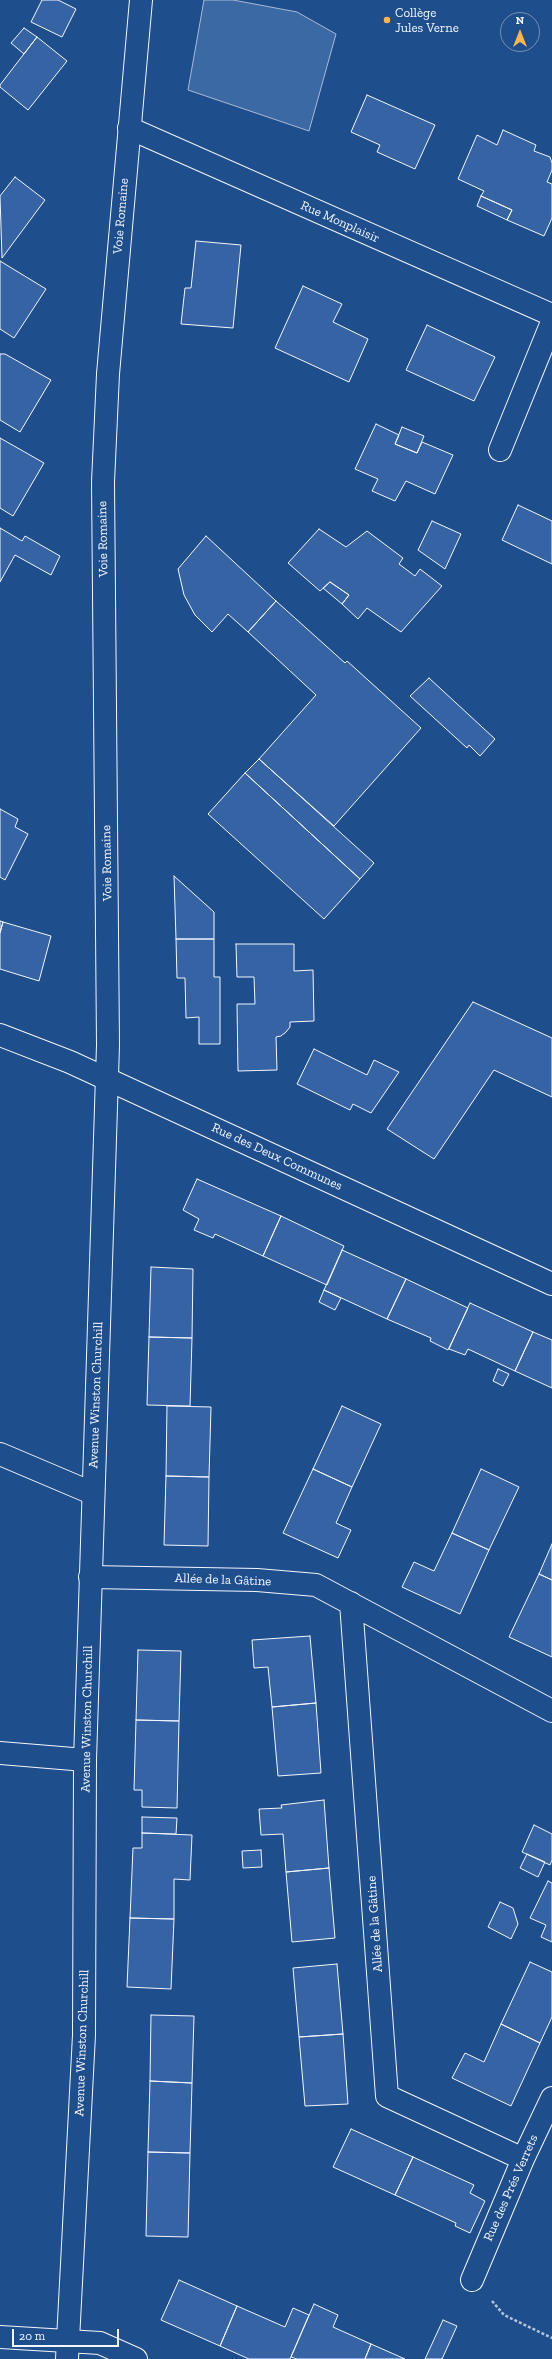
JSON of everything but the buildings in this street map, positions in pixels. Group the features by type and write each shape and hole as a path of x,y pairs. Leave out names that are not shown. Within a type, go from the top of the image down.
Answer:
{"street":[{"name":"Voie Romaine","path":"107,1079 103,482 108,374 141,0"},
{"name":"Rue Monplaisir","path":"129,128 552,315"},
{"path":"500,450 552,322"},
{"name":"Rue des Deux Communes","path":"0,1035 70,1062 552,1284"},
{"name":"Avenue Winston Churchill","path":"67,2350 84,2035 85,1760 92,1493 107,1079"},
{"path":"0,1454 92,1493"},
{"name":"Allée de la Gâtine","path":"90,1577 256,1580 316,1585 552,1711"},
{"name":"Allée de la Gâtine","path":"351,1603 388,2096 523,2160"},
{"path":"0,1753 85,1760"},
{"name":"Rue des Prés Verrets","path":"472,2280 523,2160 552,2098"},
{"path":"0,2338 67,2350 100,2343 136,2359"}],"path":[{"path":"472,2280 504,2316 552,2338"}],"water":[{"path":"204,0 233,0 297,12 336,34 309,131 188,90"}],"place":[{"name":"Collège Jules Verne","path":"387,20"}]}
